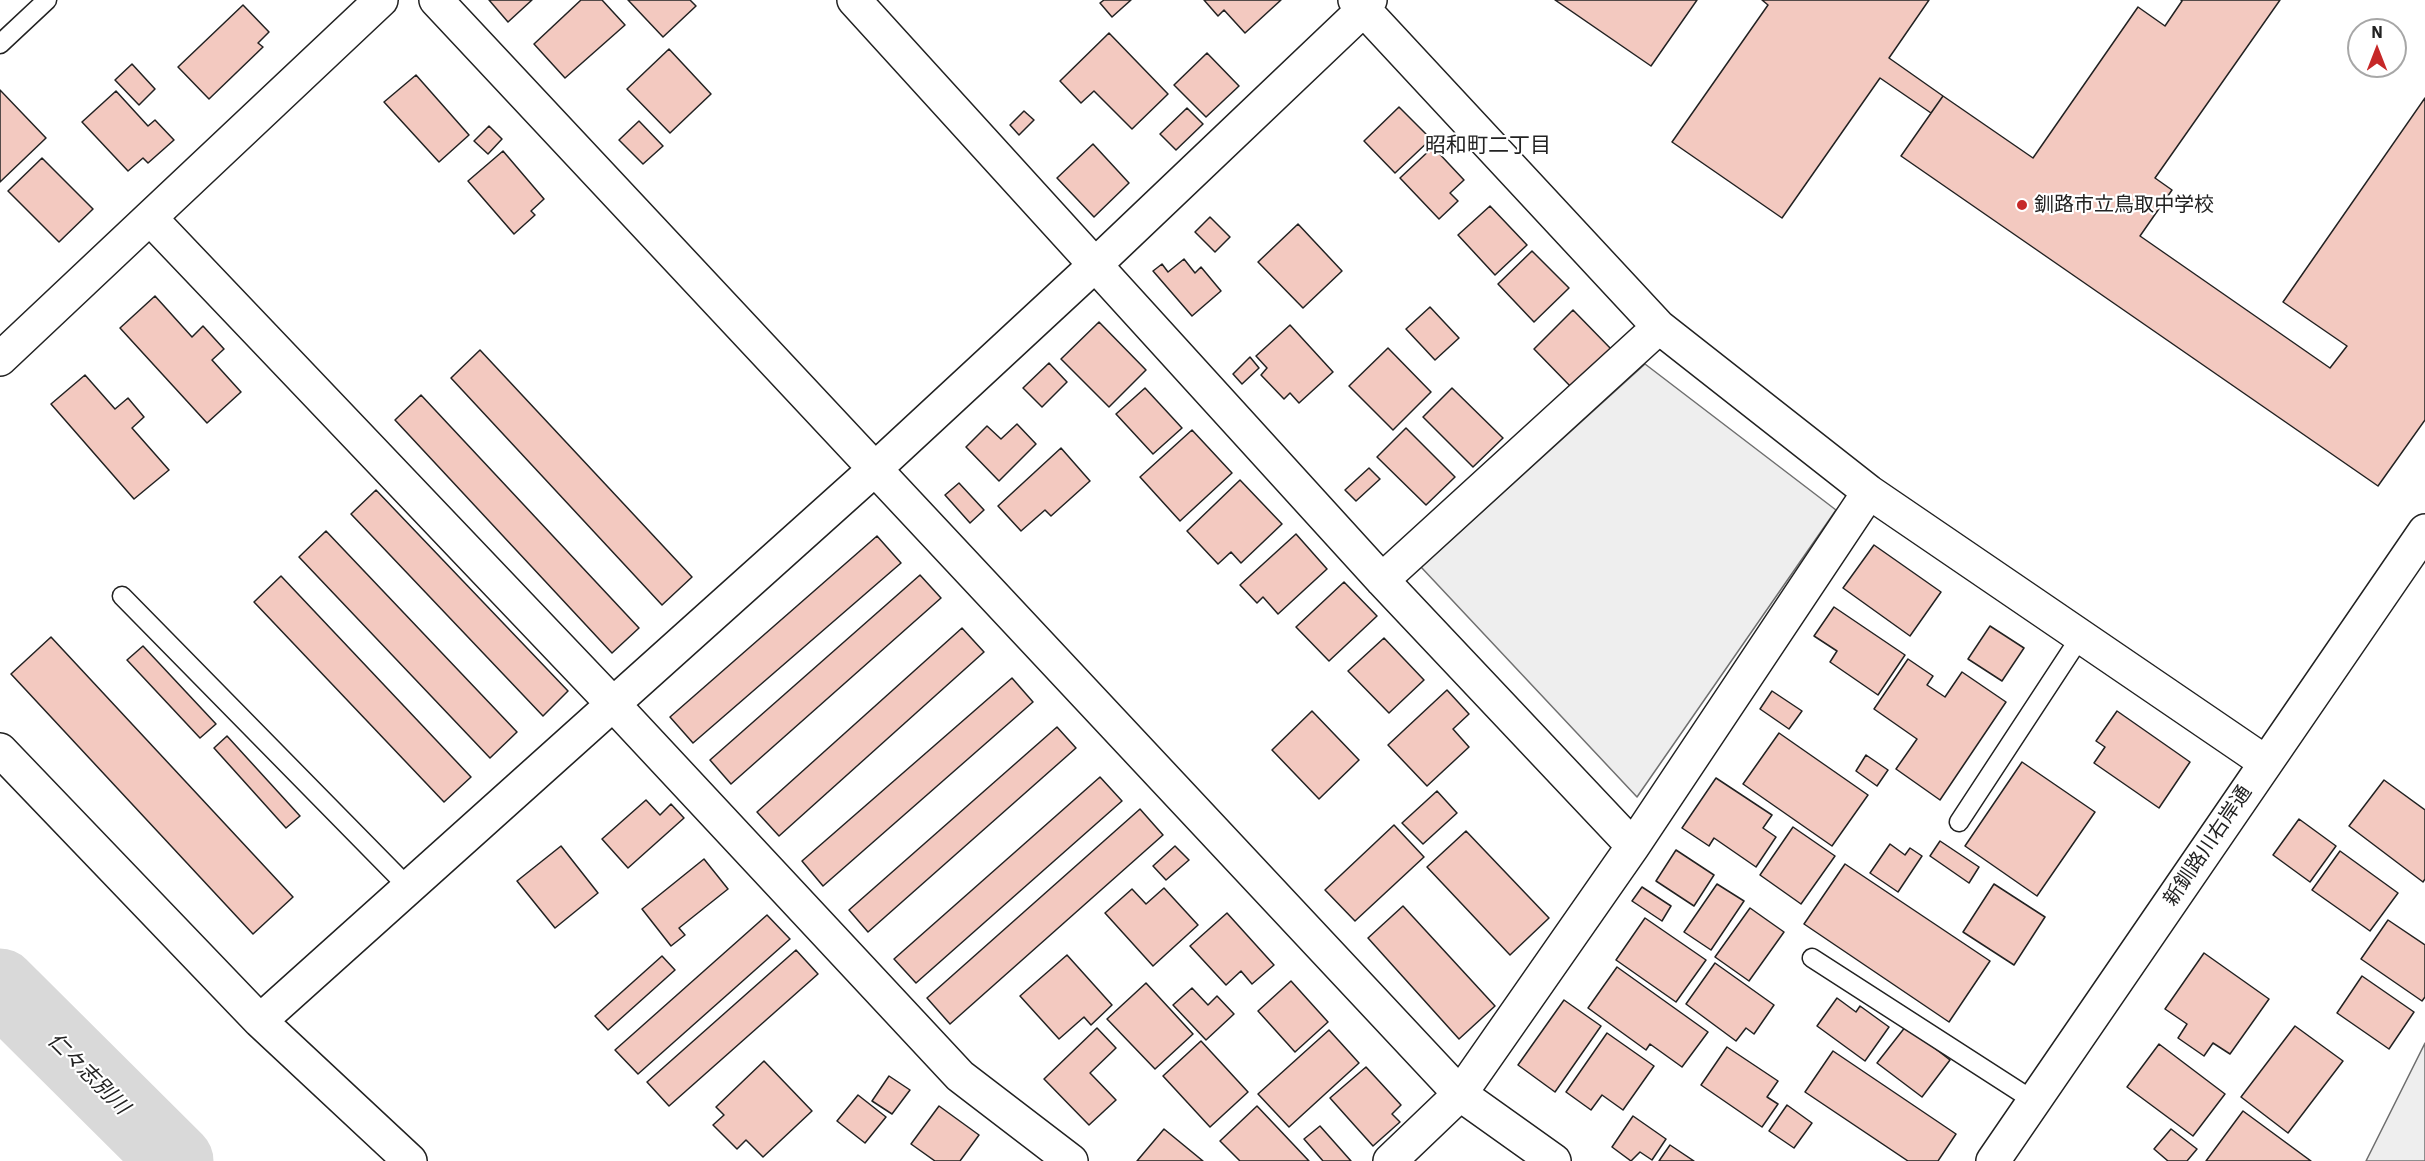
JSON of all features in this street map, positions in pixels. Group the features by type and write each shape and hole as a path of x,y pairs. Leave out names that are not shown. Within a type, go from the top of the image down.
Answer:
{"street":[{"path":"0,359 381,0"},
{"path":"436,0 1460,1094 1554,1161"},
{"path":"854,0 1382,580 1634,846"},
{"path":"260,1021 876,468 1095,265 1363,3 1659,327 1869,492 2265,762"},
{"path":"150,218 613,705 960,1076 1071,1161"},
{"path":"1382,580 1659,327"},
{"path":"1390,1161 1460,1094 1634,846 1869,492"},
{"name":"新釧路川右岸通","path":"1993,1161 2425,531"},
{"path":"0,750 260,1021 410,1161"}],"lane":[{"path":"0,44 47,0"},
{"path":"122,596 409,888"},
{"path":"1959,822 2081,636"},
{"path":"1812,958 2034,1101"}],"shaded area":[{"path":"1645,364 1836,510 1637,797 1421,567"},
{"path":"2425,1043 2425,1161 2366,1161"}],"building":[{"path":"489,0 532,0 508,22"},
{"path":"581,0 602,0 625,25 565,78 534,44"},
{"path":"628,0 690,0 696,6 663,37"},
{"path":"1104,0 1131,0 1112,17 1100,3"},
{"path":"1204,0 1281,0 1245,33 1224,10 1218,16"},
{"path":"1555,0 1697,0 1651,66"},
{"path":"1762,0 1929,0 1889,58 1943,96 1931,113 1880,78 1782,218 1672,142 1768,5"},
{"path":"2181,0 2280,0 2155,178 2172,190 2140,236 2330,368 2347,346 2283,302 2425,98 2425,420 2378,486 1901,156 1943,96 2033,158 2138,7 2165,26"},
{"path":"243,5 269,32 258,43 263,47 209,99 178,67"},
{"path":"1109,33 1168,94 1132,129 1094,91 1081,103 1060,81"},
{"path":"669,49 711,94 670,133 627,89"},
{"path":"1207,53 1239,86 1206,117 1174,85"},
{"path":"132,64 155,89 139,105 115,80"},
{"path":"416,75 469,135 439,162 384,102"},
{"path":"0,90 46,138 0,182"},
{"path":"116,91 148,126 155,120 174,140 148,163 143,158 128,171 82,122"},
{"path":"1399,107 1431,139 1395,173 1364,141"},
{"path":"1187,108 1203,124 1176,150 1160,134"},
{"path":"1024,111 1034,120 1019,135 1010,125"},
{"path":"639,121 663,146 643,164 619,140"},
{"path":"489,126 502,139 488,154 474,141"},
{"path":"1093,144 1129,183 1094,217 1057,178"},
{"path":"1433,147 1464,180 1450,193 1458,201 1439,219 1400,178"},
{"path":"503,151 544,199 531,211 535,215 514,234 468,181"},
{"path":"42,158 93,209 59,242 8,191"},
{"path":"1490,206 1527,245 1495,275 1458,235"},
{"path":"1210,217 1230,237 1215,252 1195,232"},
{"path":"1298,224 1342,271 1303,308 1258,262"},
{"path":"1532,251 1569,288 1534,322 1498,284"},
{"path":"1184,259 1195,273 1201,267 1221,291 1192,316 1153,271 1162,264 1168,272"},
{"path":"155,296 192,337 203,326 224,349 212,360 241,392 207,423 120,328"},
{"path":"1430,307 1459,338 1435,360 1406,329"},
{"path":"1573,310 1613,351 1574,390 1534,349"},
{"path":"1099,322 1146,370 1109,407 1061,359"},
{"path":"1290,325 1333,372 1299,403 1290,393 1284,399 1261,375 1267,368 1256,356"},
{"path":"1388,348 1431,392 1393,430 1349,386"},
{"path":"480,350 692,577 662,605 451,378"},
{"path":"1250,357 1259,368 1242,384 1233,374"},
{"path":"1049,363 1067,382 1042,407 1023,388"},
{"path":"85,375 115,409 128,398 144,417 132,428 169,470 134,499 51,404"},
{"path":"1145,388 1182,428 1153,454 1116,414"},
{"path":"1452,388 1503,438 1473,467 1423,417"},
{"path":"421,395 639,628 612,653 395,420"},
{"path":"1017,424 1036,444 999,481 966,447 987,426 1001,439"},
{"path":"1406,428 1455,477 1426,505 1377,457"},
{"path":"1192,430 1232,473 1180,521 1140,477"},
{"path":"1061,448 1090,481 1051,516 1045,510 1021,531 998,506"},
{"path":"1369,468 1380,479 1356,501 1345,490"},
{"path":"1240,480 1282,524 1241,563 1231,552 1218,564 1187,531"},
{"path":"959,483 984,510 970,523 945,495"},
{"path":"376,490 568,691 543,716 351,514"},
{"path":"326,531 517,732 490,758 299,557"},
{"path":"1296,534 1327,569 1278,614 1263,597 1257,603 1240,585"},
{"path":"877,536 901,563 693,743 670,717"},
{"path":"1874,545 1941,592 1910,636 1843,588"},
{"path":"920,575 941,598 731,784 710,760"},
{"path":"281,576 471,777 444,802 254,602"},
{"path":"1344,582 1377,616 1329,661 1296,627"},
{"path":"1834,607 1905,655 1878,695 1830,662 1837,651 1814,636"},
{"path":"1990,626 2024,648 2002,681 1968,659"},
{"path":"962,628 984,652 779,836 757,812"},
{"path":"51,637 293,897 253,934 11,674"},
{"path":"1384,638 1424,680 1389,713 1348,671"},
{"path":"143,646 216,724 200,738 127,660"},
{"path":"1908,659 1933,676 1927,685 1945,697 1962,672 2006,702 1940,800 1896,769 1917,739 1874,709"},
{"path":"1012,678 1033,702 823,886 802,861"},
{"path":"1447,690 1469,714 1453,729 1469,747 1427,786 1388,745"},
{"path":"1772,691 1802,711 1789,729 1760,709"},
{"path":"1312,711 1359,760 1319,799 1272,750"},
{"path":"2117,711 2190,762 2159,808 2094,763 2105,747 2096,741"},
{"path":"1057,727 1076,748 868,932 849,910"},
{"path":"1779,733 1868,795 1832,846 1743,784"},
{"path":"227,736 300,816 286,828 214,748"},
{"path":"1866,755 1888,770 1877,786 1856,771"},
{"path":"2022,762 2095,812 2037,896 1965,846"},
{"path":"1100,777 1122,801 916,983 894,959"},
{"path":"1716,778 1772,815 1763,828 1776,837 1756,867 1714,838 1709,846 1682,828"},
{"path":"2384,780 2425,810 2425,879 2423,882 2349,826"},
{"path":"1437,791 1457,813 1423,844 1402,823"},
{"path":"646,800 660,815 671,804 684,818 628,868 602,839"},
{"path":"1140,809 1163,835 950,1024 927,998"},
{"path":"2299,819 2336,846 2310,882 2273,855"},
{"path":"1394,825 1424,857 1355,921 1325,890"},
{"path":"1793,827 1835,856 1801,904 1760,875"},
{"path":"1466,831 1549,918 1510,955 1427,867"},
{"path":"1940,841 1979,867 1969,883 1930,856"},
{"path":"1890,844 1905,855 1910,848 1922,856 1898,892 1870,873"},
{"path":"561,846 598,893 555,928 517,881"},
{"path":"1175,846 1189,860 1166,880 1153,866"},
{"path":"1676,850 1714,875 1694,906 1656,881"},
{"path":"2340,851 2398,893 2370,931 2312,890"},
{"path":"704,859 728,889 679,928 685,935 671,946 642,909"},
{"path":"1845,864 1990,961 1949,1022 1804,924"},
{"path":"1717,884 1744,901 1711,950 1684,932"},
{"path":"1994,884 2045,917 2014,965 1963,932"},
{"path":"1642,887 1671,906 1662,921 1632,901"},
{"path":"1164,888 1198,925 1153,966 1105,913 1132,889 1146,904"},
{"path":"1403,906 1495,1006 1459,1039 1368,938"},
{"path":"1750,908 1784,932 1749,981 1715,957"},
{"path":"1227,913 1274,965 1252,984 1241,971 1226,985 1190,946"},
{"path":"767,915 790,939 638,1074 615,1050"},
{"path":"1645,918 1706,960 1676,1002 1616,960"},
{"path":"2388,920 2425,945 2425,997 2422,1001 2361,959"},
{"path":"796,950 818,974 669,1106 647,1082"},
{"path":"2204,953 2269,999 2230,1054 2213,1043 2204,1056 2178,1038 2187,1024 2165,1009"},
{"path":"1067,955 1112,1005 1091,1025 1084,1017 1059,1039 1020,996"},
{"path":"662,956 675,970 608,1030 595,1016"},
{"path":"1715,963 1774,1005 1754,1034 1746,1028 1736,1041 1686,1004"},
{"path":"1617,967 1708,1032 1682,1067 1650,1044 1646,1050 1588,1008"},
{"path":"2362,976 2414,1012 2389,1049 2337,1013"},
{"path":"1291,981 1328,1022 1295,1052 1258,1011"},
{"path":"1146,983 1193,1034 1155,1069 1107,1019"},
{"path":"1192,988 1208,1005 1217,996 1234,1014 1206,1040 1173,1005"},
{"path":"1837,998 1856,1012 1860,1006 1889,1027 1865,1061 1817,1026"},
{"path":"1564,1000 1601,1026 1555,1092 1518,1065"},
{"path":"1906,1026 1950,1060 1922,1097 1877,1063"},
{"path":"2295,1026 2343,1061 2288,1133 2241,1097"},
{"path":"1097,1028 1116,1048 1090,1073 1116,1100 1089,1125 1044,1079"},
{"path":"1329,1030 1359,1063 1289,1127 1258,1094"},
{"path":"1607,1033 1654,1066 1623,1110 1602,1095 1591,1110 1566,1092"},
{"path":"1201,1041 1248,1092 1210,1127 1163,1076"},
{"path":"2159,1044 2225,1094 2193,1136 2127,1087"},
{"path":"1727,1047 1778,1081 1767,1097 1778,1104 1762,1127 1701,1085"},
{"path":"1833,1051 1956,1134 1938,1161 1908,1161 1805,1092"},
{"path":"764,1061 812,1111 763,1157 746,1140 737,1149 713,1125 724,1115 716,1107"},
{"path":"1366,1067 1401,1105 1392,1114 1400,1122 1373,1146 1330,1098"},
{"path":"889,1076 910,1090 892,1114 872,1101"},
{"path":"858,1095 886,1117 865,1143 837,1121"},
{"path":"1787,1105 1812,1123 1794,1148 1769,1131"},
{"path":"939,1106 979,1135 960,1161 935,1161 911,1144"},
{"path":"1257,1106 1309,1161 1240,1161 1220,1141"},
{"path":"2243,1111 2311,1161 2206,1161"},
{"path":"1633,1116 1666,1139 1652,1160 1640,1152 1631,1161 1612,1147"},
{"path":"1320,1126 1351,1161 1323,1161 1304,1139"},
{"path":"1164,1129 1203,1161 1137,1161"},
{"path":"2171,1129 2197,1149 2187,1161 2168,1161 2154,1149"},
{"path":"1670,1145 1694,1161 1659,1161"}],"waterway":[{"name":"仁々志別川","path":"0,986 176,1161"}],"place":[{"name":"釧路市立鳥取中学校","path":"2022,205"}],"district":[{"name":"昭和町二丁目","path":"1488,146"}]}
